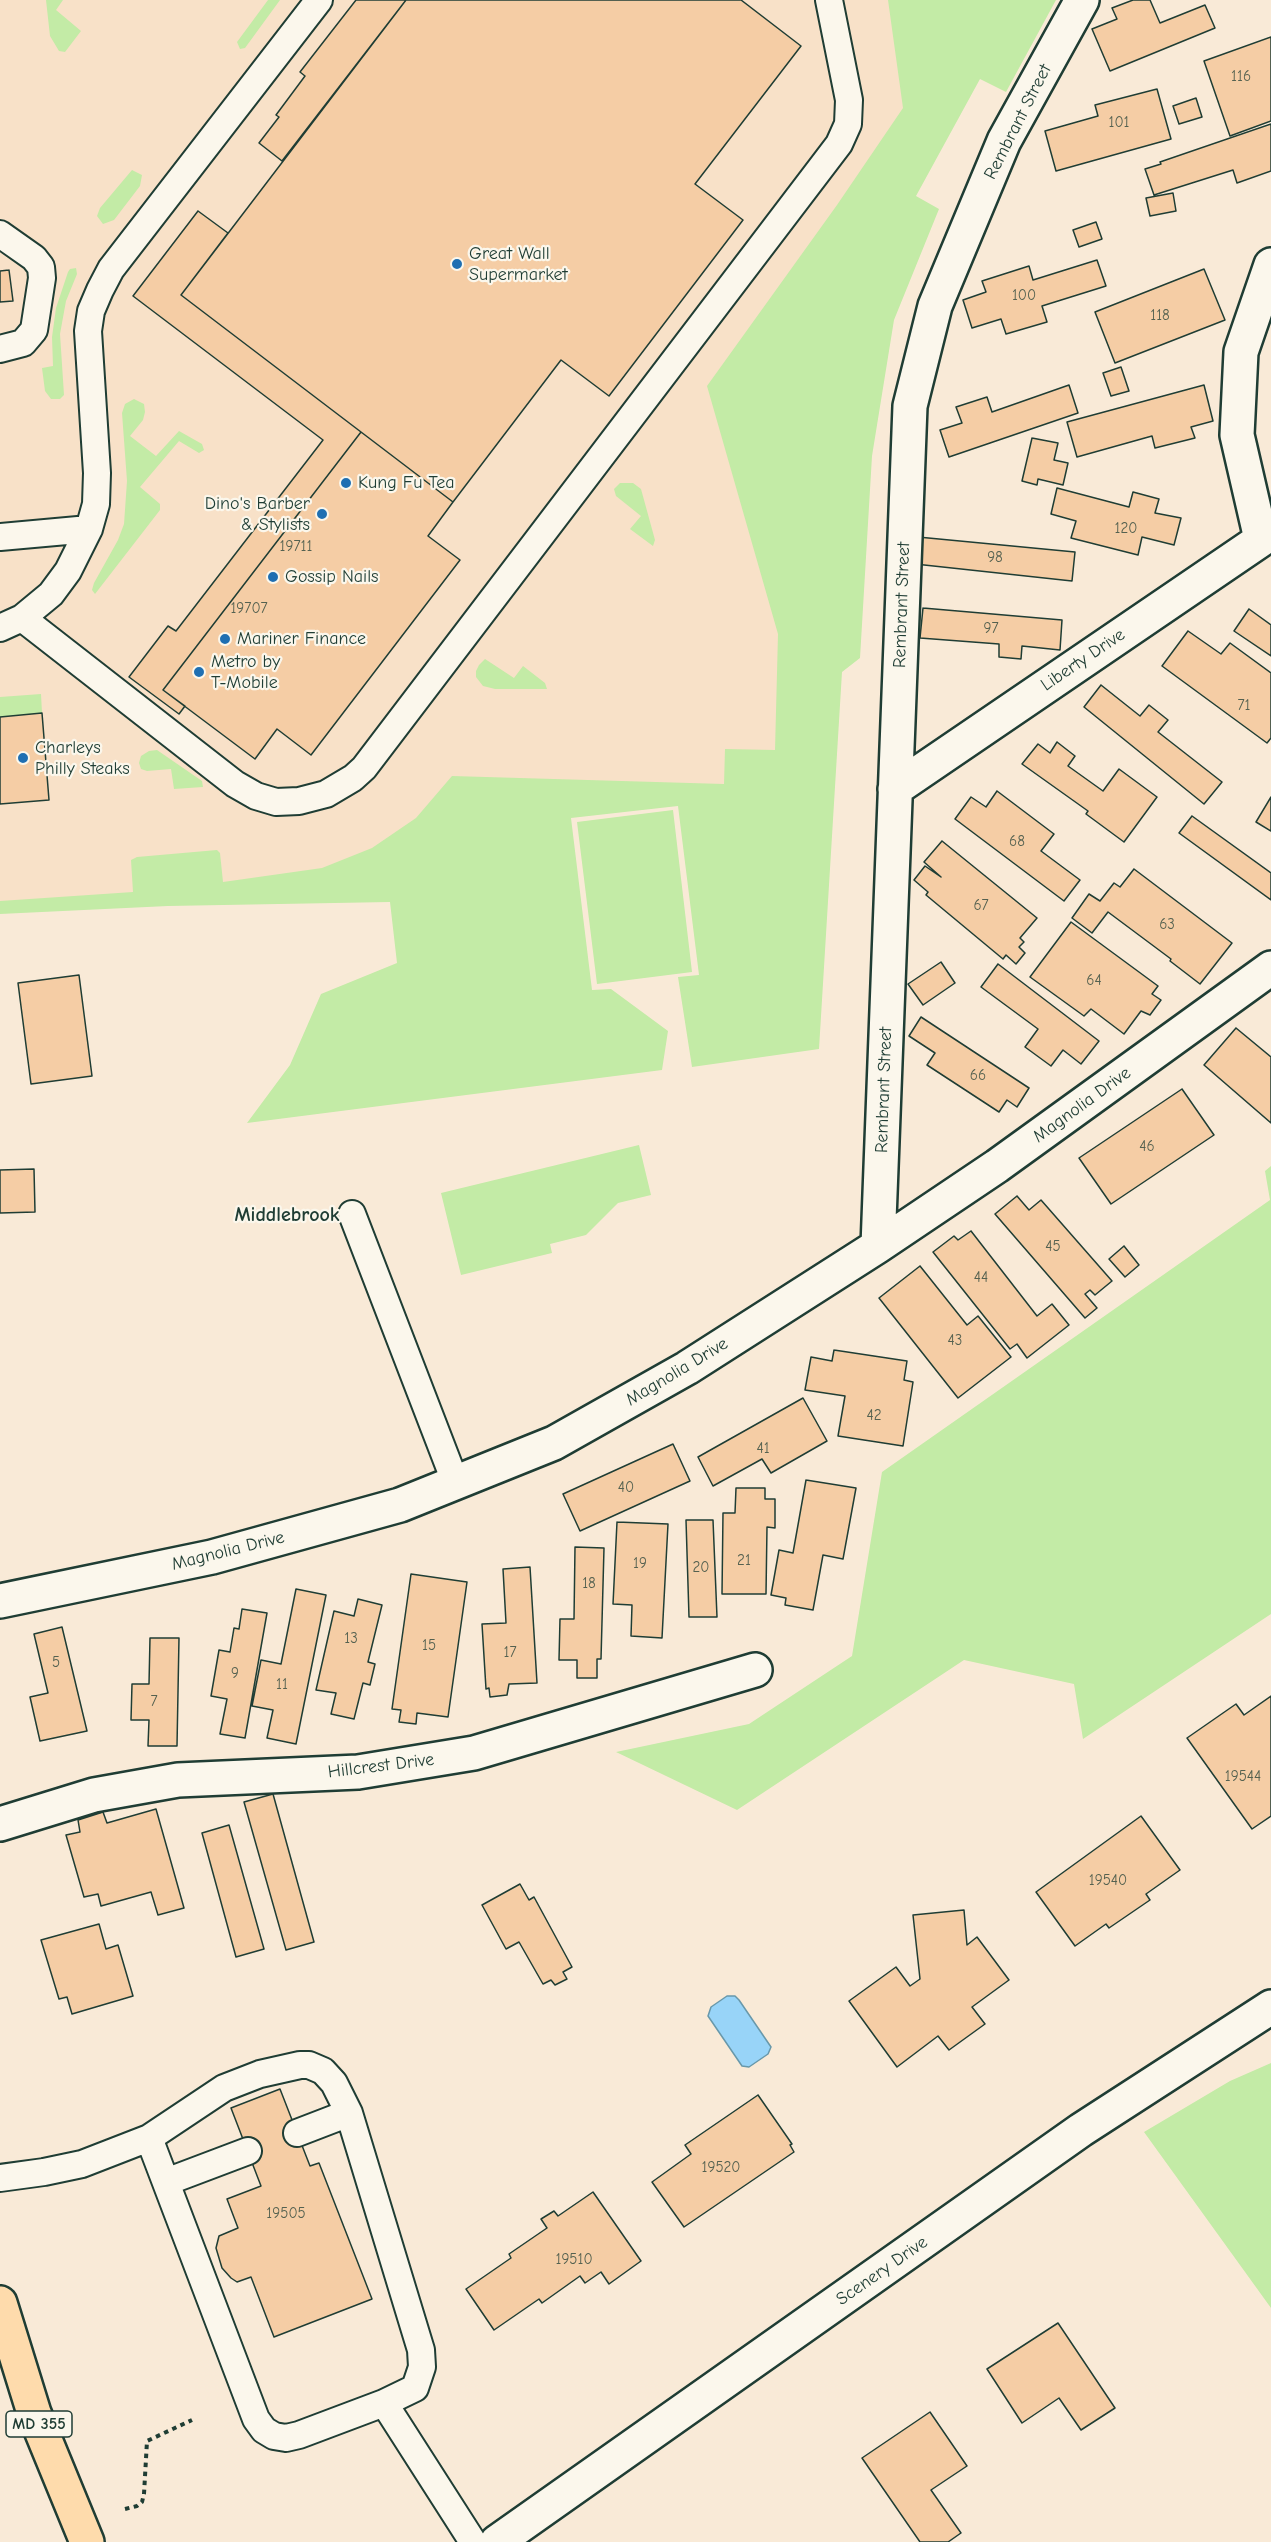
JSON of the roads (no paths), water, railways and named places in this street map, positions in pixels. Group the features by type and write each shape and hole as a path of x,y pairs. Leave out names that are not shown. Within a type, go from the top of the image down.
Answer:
{"main road":[{"name":"MD 355","path":"0,2303 34,2413 87,2542"}],"street":[{"name":"Rembrant Street","path":"878,1246 910,406 935,306 1004,141 1082,0"},
{"path":"1266,536 1237,435 1241,352 1271,265"},
{"name":"Liberty Drive","path":"895,789 1266,536"},
{"name":"Magnolia Drive","path":"0,1601 212,1557 400,1505 554,1443 687,1368 878,1246 998,1166 1271,968"},
{"name":"Hillcrest Drive","path":"0,1824 94,1796 178,1780 358,1772 474,1753 755,1670"},
{"name":"Scenery Drive","path":"497,2542 1081,2130 1271,2007"}],"lane":[{"path":"319,0 111,269 100,290 91,311 88,331 97,472 96,504 89,529 60,583 42,604 11,623 235,784 256,795 276,801 298,801 326,794 353,778 378,751 839,144 848,124 849,100 829,0"},
{"path":"0,234 38,262 42,278 36,324 31,335 16,346 0,349"},
{"path":"0,537 89,529"},
{"path":"352,1214 456,1484"},
{"path":"0,2178 82,2164 149,2138 238,2082 281,2068 300,2065 316,2068 329,2076 349,2114 422,2359 421,2375 415,2388 384,2403 293,2436 274,2436 264,2430 256,2419 149,2138"},
{"path":"297,2133 349,2114"},
{"path":"166,2182 248,2151"},
{"path":"384,2403 473,2542"}],"water":[{"path":"727,1996 735,1996 739,2000 771,2047 768,2054 749,2067 742,2066 708,2016 711,2007"}],"place":[{"name":"Great Wall Supermarket","path":"457,264"},
{"name":"Kung Fu Tea","path":"346,483"},
{"name":"Dino's Barber & Stylists","path":"322,514"},
{"name":"Gossip Nails","path":"273,577"},
{"name":"Mariner Finance","path":"225,639"},
{"name":"Metro by T-Mobile","path":"199,672"},
{"name":"Charleys Philly Steaks","path":"23,758"}],"district":[{"name":"Middlebrook","path":"287,1215"}]}
